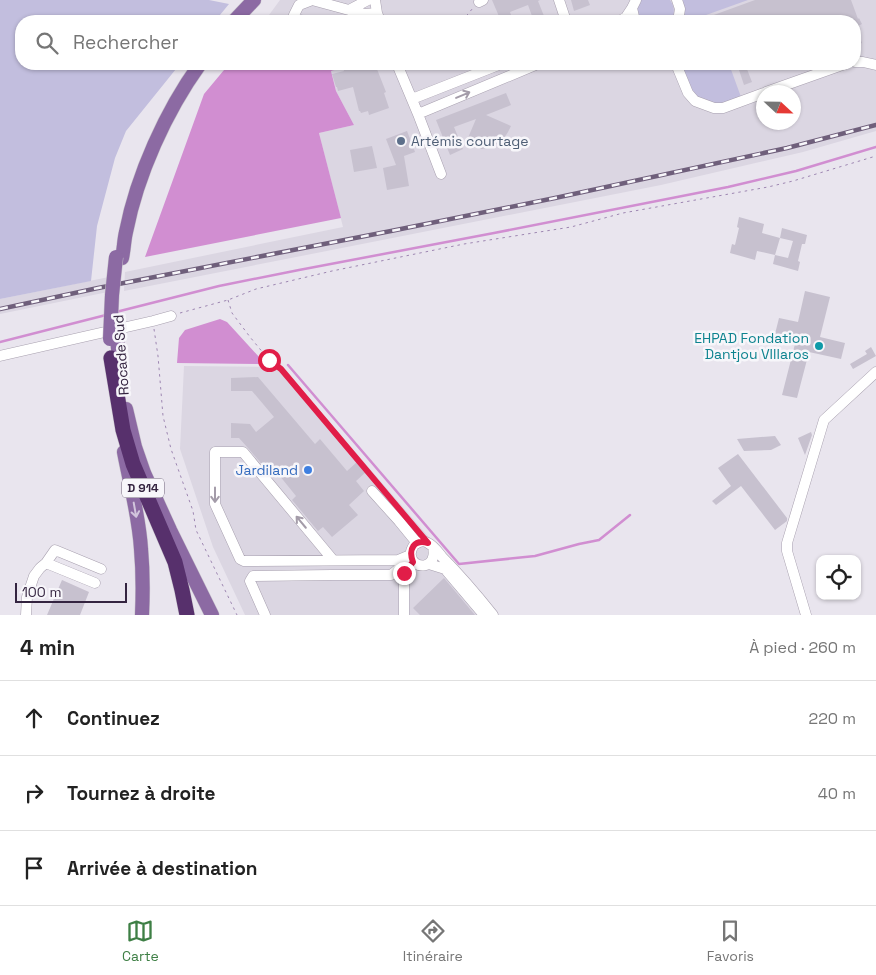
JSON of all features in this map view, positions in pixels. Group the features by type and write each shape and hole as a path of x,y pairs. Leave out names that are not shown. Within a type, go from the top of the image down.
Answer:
{"highway":[{"name":"D 914","path":"111,358 125,438 133,464 174,562 187,615"},
{"name":"D 914","path":"170,530 191,592 196,615"}],"main road":[{"path":"231,15 245,0"},
{"path":"240,15 254,0"},
{"name":"Rocade Sud","path":"188,70 171,99 141,163 129,200 112,295 114,338 123,400 135,447 170,530 212,615"},
{"name":"Rocade Sud","path":"119,258 146,165 176,101 196,70"},
{"name":"Rocade Sud","path":"114,338 111,358 115,406 141,548 142,615"}],"street":[{"path":"294,15 299,5 312,0 370,15"},
{"path":"349,10 368,0"},
{"path":"375,0 379,15"},
{"path":"559,0 564,15"},
{"path":"677,0 680,9 679,15"},
{"path":"627,15 634,4"},
{"path":"861,62 876,65"},
{"path":"400,70 441,174"},
{"path":"412,99 486,70"},
{"path":"418,114 524,70"},
{"path":"678,70 688,93 695,101 714,108 723,108 756,96"},
{"path":"787,85 828,70"},
{"path":"0,356 171,316"},
{"path":"806,615 787,551 787,543 824,420 876,372"},
{"path":"333,560 243,452 215,452 215,504 240,559 244,561 398,560 410,558"},
{"path":"372,492 417,543"},
{"path":"404,615 404,573 412,548 417,543 423,542 433,547 448,562 493,615"},
{"path":"410,558 418,565 429,564 434,554 433,547"},
{"path":"26,615 27,597 34,576 55,550 101,569"},
{"path":"265,615 250,581 253,576 391,575 410,558"},
{"path":"46,563 95,583"},
{"path":"429,564 444,569 484,615"}],"path":[{"path":"468,15 481,1"},
{"path":"171,316 228,300 256,289 332,271 464,244 572,227 623,213 768,188 876,156"},
{"path":"228,300 232,313 264,354 281,369 384,490"},
{"path":"153,321 163,416 171,449 193,510 196,530 237,615"}],"shaded area":[{"path":"0,0 209,0 229,4 220,15 15,15 15,70 175,70 126,131 115,158 97,226 91,281 0,299"},
{"path":"280,0 876,0 876,131 803,152 661,185 124,291 125,272 343,227 319,133 354,125 336,91 331,71 334,70 861,70 861,15 269,15"},
{"path":"640,0 670,0 674,10 673,15 637,15 636,10"},
{"path":"683,0 748,0 706,15 684,15"},
{"path":"224,70 334,70 331,71 336,91 354,125 319,133 341,218 145,257 204,94"},
{"path":"683,70 731,70 741,97 727,102 710,104 697,97"},
{"path":"109,277 108,292 0,314 0,299"},
{"path":"220,319 227,322 260,358 259,364 177,363 179,338 185,330"},
{"path":"184,366 282,367 496,615 245,615 213,547 180,449"}],"building":[{"path":"492,0 540,0 538,1 544,15 532,15 528,5 510,12 511,15 498,15"},
{"path":"571,0 588,0 590,5 574,11"},
{"path":"755,0 851,0 857,15 714,15"},
{"path":"377,70 386,92 384,93 389,108 369,115 368,111 361,113 353,87 338,91 336,87 332,74 344,71"},
{"path":"739,70 747,70 752,82 744,85"},
{"path":"506,93 511,105 486,115 511,126 504,138 497,144 482,149 465,145 476,119 454,127 463,149 450,155 436,120"},
{"path":"407,131 415,152 404,156 409,186 387,190 383,168 396,165 386,139"},
{"path":"372,146 377,168 354,172 350,150"},
{"path":"739,217 764,224 762,233 780,238 775,255 757,251 755,260 730,253 732,244 735,245 739,228 737,227"},
{"path":"782,228 807,235 805,244 802,244 798,271 773,264 775,255 788,258 793,241 780,238"},
{"name":"EHPAD Fondation Dantjou VIllaros","path":"805,291 830,297 820,337 845,343 841,359 809,352 797,398 782,395 795,344 774,338 779,318 798,322"},
{"path":"871,347 876,356 853,369 850,364 867,354 865,351"},
{"path":"258,377 315,444 320,439 347,471 357,462 366,472 356,481 364,491 349,505 358,515 332,537 323,527 318,531 292,500 296,496 275,470 270,474 239,438 231,438 231,423 250,424 256,432 274,417 252,391 231,391 231,378"},
{"path":"811,432 812,435 805,455 798,438"},
{"path":"775,436 781,445 771,450 744,451 737,439"},
{"path":"738,454 787,518 787,521 775,530 741,486 716,505 712,501 731,486 718,468"},
{"path":"444,578 475,615 420,615 413,608"},
{"path":"62,580 89,592 80,615 47,615"}],"waterway":[{"path":"116,312 219,286 728,187 796,171 876,147"},
{"path":"0,342 106,315"},
{"path":"288,365 459,564 535,556 599,540 630,515"}],"railway":[{"path":"0,309 555,198 787,148 876,125"}],"place":[{"name":"Artémis courtage","path":"401,141"},
{"name":"EHPAD Fondation Dantjou VIllaros","path":"819,346"},
{"name":"Jardiland","path":"308,470"}],"route":[{"path":"269,360 281,369 428,543 417,543 412,548 410,555 413,562 404,573"}]}
